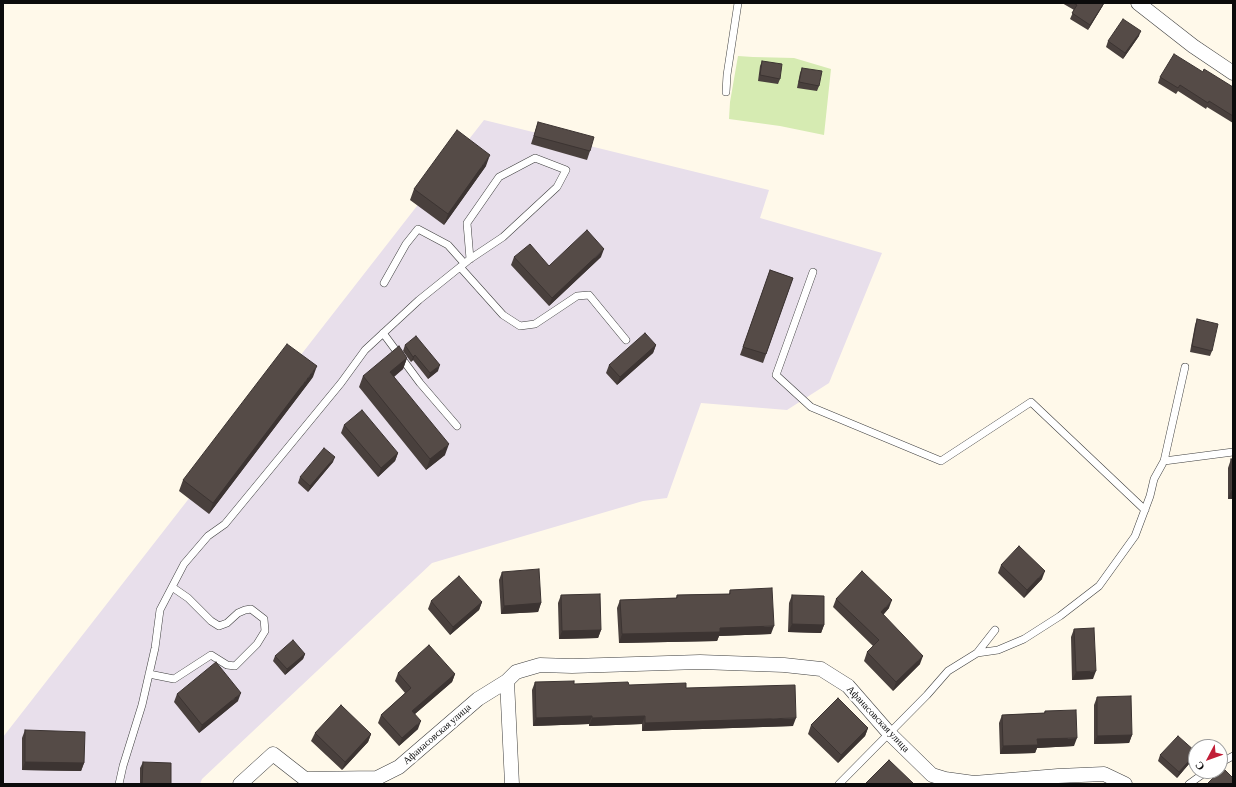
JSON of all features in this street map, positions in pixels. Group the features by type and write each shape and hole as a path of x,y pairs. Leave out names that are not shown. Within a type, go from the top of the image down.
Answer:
{"street":[{"path":"1138,3 1192,46 1233,73"},
{"name":"Афанасовская улица","path":"240,784 273,754 305,779 377,778 399,767 478,699 507,681 516,672 540,665 572,666 700,662 821,668 848,686 889,733 932,775 945,779 974,783 1104,774 1125,784"},
{"path":"507,681 512,784"}],"lane":[{"path":"726,92 727,75 738,3"},
{"path":"119,784 142,705 156,648 160,610 184,564 208,536 225,524 336,389 365,350 419,300 465,263 503,236 557,187 566,170 535,158 499,177 467,223 465,263"},
{"path":"384,283 406,244 418,230 448,245 465,263 503,315 520,326 535,324 577,296 589,295 626,340"},
{"path":"814,272 776,375 811,407 941,461 1031,402 1145,510"},
{"path":"383,333 420,383 458,426"},
{"path":"977,653 998,650 1024,639 1060,616 1099,586 1135,536 1150,496 1154,479 1164,461 1185,367"},
{"path":"1164,461 1233,452"},
{"path":"149,674 174,679 211,655 227,665 235,666 257,644 265,631 264,619 252,609 238,613 227,623 219,626 210,621 188,598 172,587"},
{"path":"839,784 927,695 948,670 977,653 995,630"}],"shaded area":[{"path":"484,120 769,190 760,218 882,253 829,383 787,410 701,403 667,498 643,501 432,563 202,779 200,784 3,784 3,737"}],"green space":[{"path":"738,56 794,58 831,69 824,135 780,126 729,119 730,102"}],"building":[{"path":"1073,3 1104,3 1090,25 1072,13 1077,5"},
{"path":"1123,19 1141,31 1125,53 1108,41"},
{"path":"1174,54 1203,72 1204,69 1233,87 1233,116 1209,101 1208,103 1180,85 1178,88 1160,77"},
{"path":"762,61 782,64 780,79 760,75"},
{"path":"802,68 822,71 819,86 799,82"},
{"path":"538,122 594,137 590,151 534,136"},
{"path":"457,130 490,155 448,214 414,189"},
{"path":"587,230 604,249 552,298 514,257 530,244 549,266"},
{"path":"770,270 793,278 766,354 743,347"},
{"path":"1197,319 1218,324 1212,351 1192,346"},
{"path":"645,333 656,345 620,377 609,365"},
{"path":"416,336 440,365 430,373 415,355 413,357 405,345"},
{"path":"287,344 317,366 213,503 183,480"},
{"path":"399,346 407,358 390,372 449,444 430,459 363,376"},
{"path":"362,410 398,453 381,468 344,425"},
{"path":"324,448 335,457 310,486 300,477"},
{"path":"1231,459 1233,459 1233,491 1231,491"},
{"path":"1019,546 1045,571 1027,590 1001,565"},
{"path":"539,569 541,603 504,606 502,572"},
{"path":"862,571 892,600 881,612 923,656 896,682 867,652 879,640 836,599"},
{"path":"459,576 482,602 453,627 431,601"},
{"path":"772,588 774,626 720,628 720,632 622,634 620,600 677,598 677,595 730,594 730,590"},
{"path":"600,594 601,630 562,631 561,595"},
{"path":"792,595 824,596 824,625 792,624"},
{"path":"1094,628 1096,671 1076,672 1074,629"},
{"path":"293,640 305,654 287,669 275,656"},
{"path":"429,645 455,674 412,711 421,721 402,738 381,715 411,688 398,673"},
{"path":"216,662 241,693 202,725 177,694"},
{"path":"574,681 574,684 628,682 629,685 686,683 686,688 795,685 796,718 645,723 645,716 536,718 535,682"},
{"path":"1131,696 1132,735 1097,736 1097,697"},
{"path":"838,698 868,728 841,755 811,725"},
{"path":"341,705 371,734 345,762 315,733"},
{"path":"1076,710 1077,738 1037,739 1038,745 1003,746 1002,715"},
{"path":"25,730 85,732 84,763 25,762"},
{"path":"1178,736 1188,745 1188,762 1179,772 1160,755"},
{"path":"889,760 914,784 867,784 866,783"},
{"path":"143,762 171,763 171,784 142,784"},
{"path":"1228,773 1233,778 1233,784 1207,784 1212,779 1228,779"}]}
